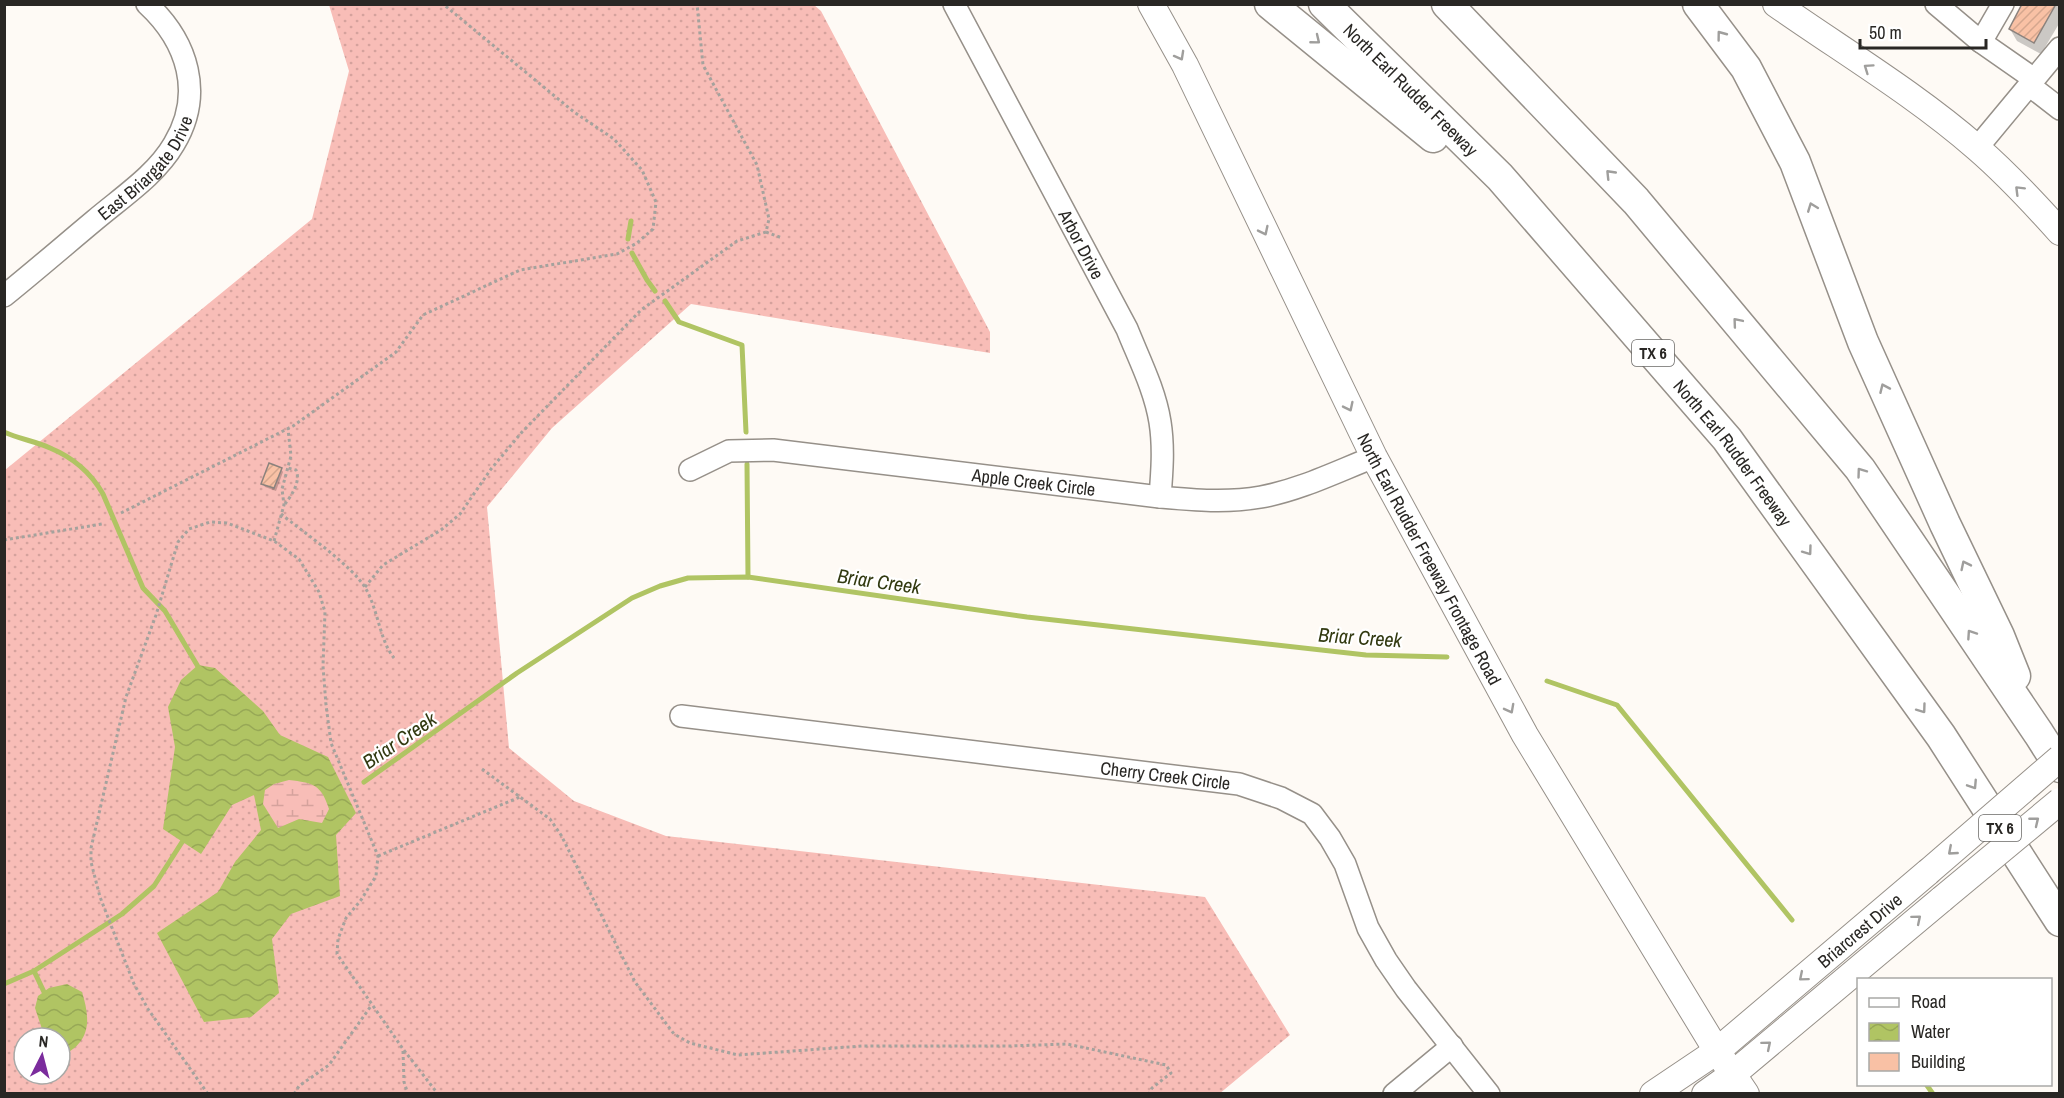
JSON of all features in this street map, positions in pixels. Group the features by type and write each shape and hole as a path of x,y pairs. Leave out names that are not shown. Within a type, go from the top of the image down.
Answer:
{"highway":[{"path":"1270,4 1422,127 1606,300"},
{"name":"North Earl Rudder Freeway","path":"1324,4 1500,177 1727,439 1941,736 2060,921"},
{"path":"1447,4 1636,201 1860,470 2060,767"},
{"path":"1698,4 1746,68 1795,162 1863,342 1945,524 1999,636 2039,734"}],"main road":[{"name":"North Earl Rudder Freeway Frontage Road","path":"1152,4 1185,65 1374,457 1524,735 1739,1084"},
{"path":"1776,4 1926,108 1977,148 2060,232"},
{"name":"Briarcrest Drive","path":"1653,1094 1717,1051 2060,758"},
{"name":"Briarcrest Drive","path":"1705,1094 1739,1084 1942,898 2060,801"}],"street":[{"name":"East Briargate Drive","path":"4,296 149,174 174,145 186,116 190,90 188,67 178,42 158,14 147,4"},
{"name":"Arbor Drive","path":"954,4 1127,330 1148,381 1160,421 1163,458 1160,497"},
{"path":"1981,42 2003,4"},
{"path":"1944,7 1981,42 2032,82 2060,110"},
{"path":"1977,148 2060,48"},
{"name":"Apple Creek Circle","path":"690,470 729,451 772,450 1217,502 1262,497 1309,483 1374,457"},
{"name":"Cherry Creek Circle","path":"681,716 1239,784 1281,798 1312,814 1330,838 1345,864 1368,928 1386,960 1406,989 1489,1094"},
{"path":"1394,1094 1452,1046"}],"path":[{"path":"121,513 288,429 396,352 423,315 520,270 617,254 637,243 653,229 656,202 642,170 614,139 574,112 443,4"},
{"path":"697,4 703,65 757,165 770,219 766,232"},
{"path":"365,587 383,565 441,530 460,514 491,469 522,432 641,310 737,242 766,232 782,238"},
{"path":"284,505 282,489 291,456 288,429"},
{"path":"274,541 284,505 292,495 298,477 296,470 288,468"},
{"path":"281,514 343,563 365,587 379,619 387,650 394,658"},
{"path":"208,1094 148,1009 134,984 100,897 91,862 91,848 126,697 156,615 178,542 189,529 210,522 227,523 274,541 299,559 319,592 325,612 323,666 331,743 378,856 376,876 346,918 338,939 337,954 403,1049 438,1094"},
{"path":"4,540 102,524"},
{"path":"482,770 550,819 561,835 635,982 674,1034 690,1043 738,1055 862,1046 1067,1044 1166,1065 1171,1073 1152,1088 1149,1094"},
{"path":"378,856 520,797"},
{"path":"294,1094 299,1086 328,1065 372,1005"},
{"path":"4,1027 4,1036"},
{"path":"403,1049 404,1082 408,1094"}],"green space":[{"path":"329,5 814,5 821,11 990,332 990,353 691,304 552,428 487,507 509,748 574,801 666,836 1205,897 1290,1035 1219,1094 5,1094 5,470 312,219 349,71"},
{"path":"289,780 315,786 323,794 329,809 322,823 299,819 278,829 263,804 265,790 274,784"}],"water":[{"path":"198,665 215,668 263,711 280,735 328,757 356,813 336,835 340,896 291,914 272,939 279,993 251,1017 204,1022 157,933 218,892 235,862 261,830 254,795 232,805 201,854 163,829 175,747 168,707 181,680","holes":["289,780 315,786 323,794 329,809 322,823 299,819 278,828 263,804 265,790 274,784"]},
{"path":"67,984 82,992 87,1020 86,1028 84,1036 72,1049 72,1026 41,1026 35,1008 38,996 49,988"}],"building":[{"path":"2022,4 2056,4 2034,43 2009,29"},
{"path":"269,463 282,468 274,488 261,484"}],"waterway":[{"path":"628,239 631,221"},
{"path":"632,253 655,291"},
{"path":"665,301 679,322 742,345 746,432"},
{"path":"4,432 58,452 73,461 93,479 103,494 143,588 165,611 200,670"},
{"path":"747,464 748,577"},
{"name":"Briar Creek","path":"364,782 517,673 632,598 660,586 688,578 748,577 1027,617 1366,655 1447,657"},
{"name":"Briar Creek","path":"1547,681 1617,705 1792,920"},
{"name":"Briar Creek","path":"4,984 34,971 122,914 154,886 184,839"},
{"path":"34,971 44,992"},
{"name":"Briar Creek","path":"1927,1086 1933,1094"}]}
